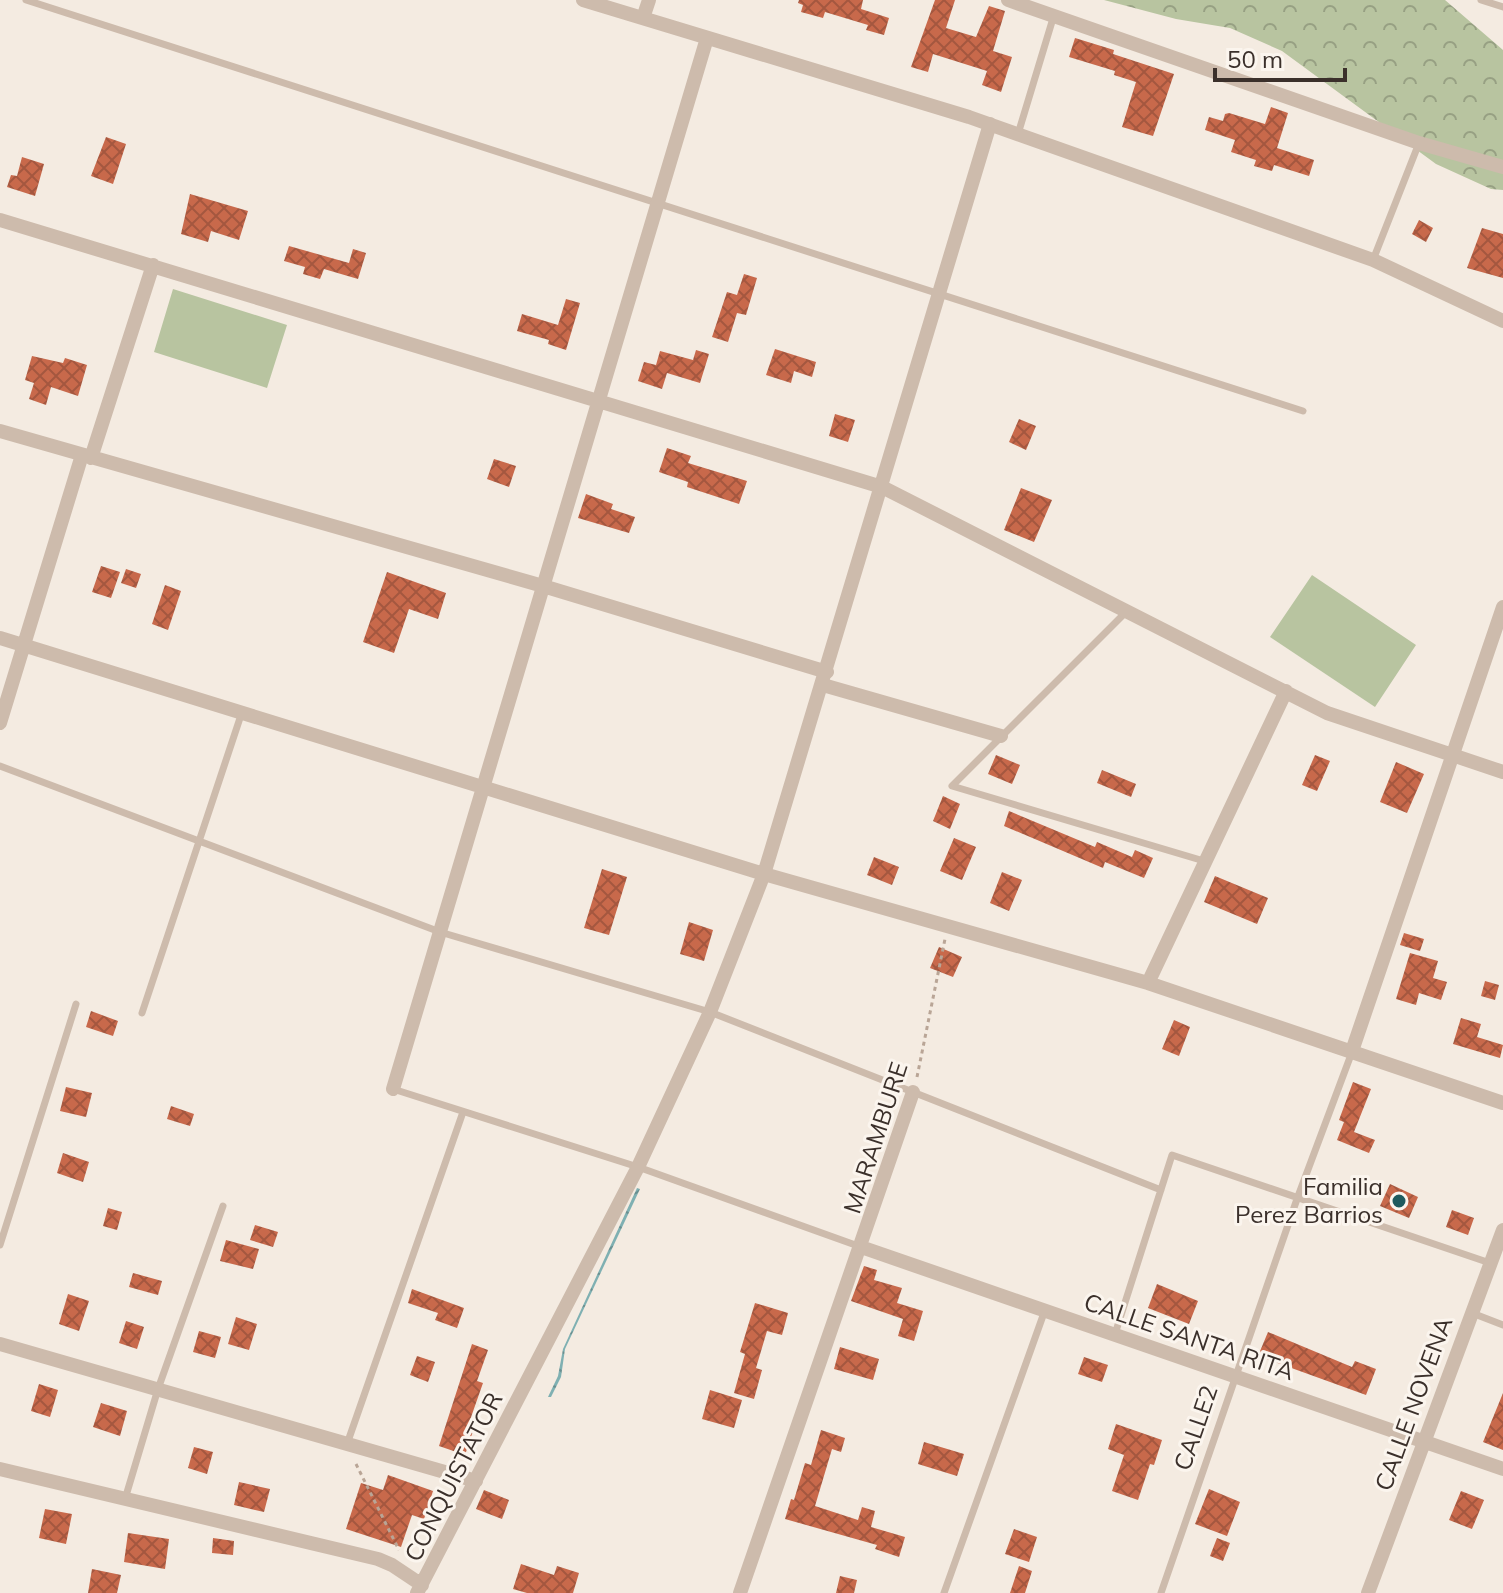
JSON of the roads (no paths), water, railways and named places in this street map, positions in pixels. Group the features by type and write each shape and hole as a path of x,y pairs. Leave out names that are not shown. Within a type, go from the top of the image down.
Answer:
{"street":[{"path":"583,0 990,124 1373,260 1503,321"},
{"path":"643,18 649,0"},
{"path":"1008,0 1419,143 1503,167"},
{"path":"393,1089 707,38"},
{"name":"CONQUISTATOR","path":"419,1591 638,1167 710,1012 764,874 990,124"},
{"path":"0,220 882,487 1327,713 1503,772"},
{"path":"0,723 86,457 153,265"},
{"path":"0,431 543,586 1001,736"},
{"path":"1352,1051 1503,607"},
{"path":"0,638 764,874 1148,983 1503,1103"},
{"path":"1148,983 1286,691"},
{"path":"740,1593 914,1088"},
{"name":"CALLE NOVENA","path":"1368,1593 1503,1230"},
{"name":"CALLE SANTA RITA","path":"861,1247 1503,1469"},
{"path":"0,1344 350,1449 476,1481"},
{"path":"0,1469 378,1559 392,1565 419,1591"}],"lane":[{"path":"26,0 1303,411"},
{"path":"1481,0 1503,7"},
{"path":"1018,134 1054,15"},
{"path":"1373,260 1419,143"},
{"path":"1127,611 952,786 1204,861"},
{"path":"142,1013 242,712"},
{"path":"0,766 440,932 710,1012 914,1088 1161,1190"},
{"path":"0,1245 76,1004"},
{"name":"CALLE2","path":"1161,1593 1297,1199 1352,1051"},
{"path":"393,1089 638,1167 861,1247"},
{"path":"350,1449 463,1112"},
{"path":"1115,1334 1172,1155 1490,1263"},
{"path":"125,1499 158,1389 223,1206"},
{"path":"944,1593 1045,1310"},
{"path":"1471,1313 1503,1325"}],"water":[{"path":"637,1188 640,1189 565,1349 561,1377 551,1397 548,1397 558,1376 563,1349"}],"place":[{"name":"Familia Perez Barrios","path":"1399,1201"}]}
